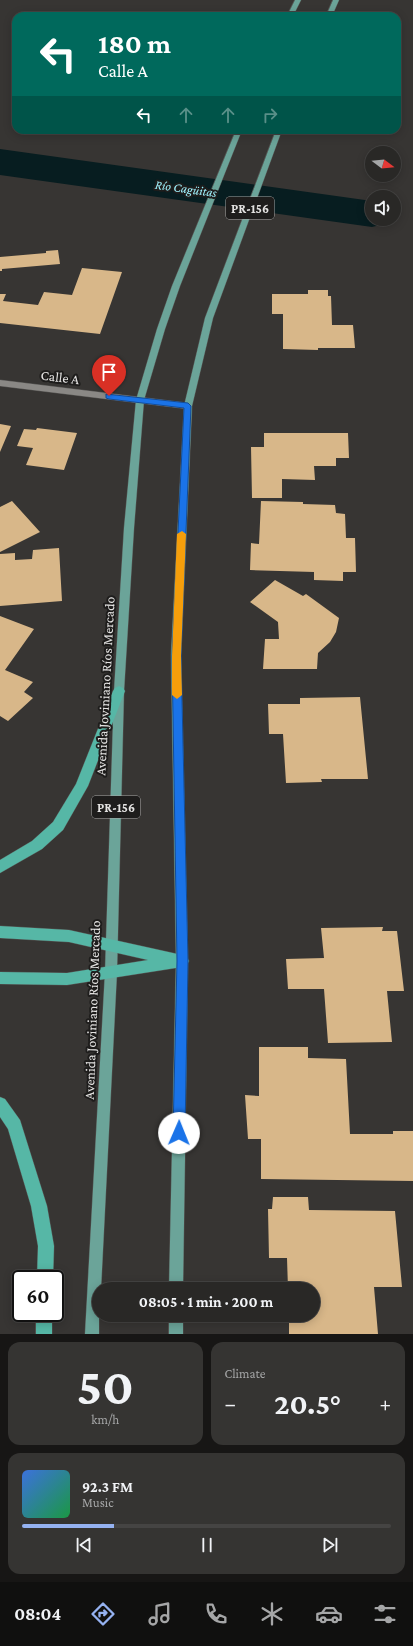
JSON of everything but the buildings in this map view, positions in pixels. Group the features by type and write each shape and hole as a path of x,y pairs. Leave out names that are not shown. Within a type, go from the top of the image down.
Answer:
{"highway":[{"path":"0,868 37,845 58,826 82,786 119,691"},
{"path":"0,932 69,936 182,961"},
{"path":"0,978 67,979 182,961"},
{"path":"0,1104 15,1125 39,1206 46,1246 45,1270"},
{"path":"44,1322 44,1334"}],"main road":[{"path":"292,12 298,0"},
{"path":"331,12 336,0"},
{"name":"Avenida Joviniano Ríos Mercado","path":"92,1334 111,972 119,691 129,528 140,400 161,329 176,286 237,134"},
{"name":"PR-156","path":"176,1282 182,961 176,656 188,406 209,318 278,134"},
{"path":"176,1322 176,1334"}],"street":[{"name":"Calle A","path":"0,383 188,406"}],"waterway":[{"name":"Río Cagüitas","path":"0,162 365,213"}],"slow traffic":[{"path":"177,695 176,656 182,534"}],"route":[{"path":"109,396 188,406 176,656 182,961 179,1133"}]}
